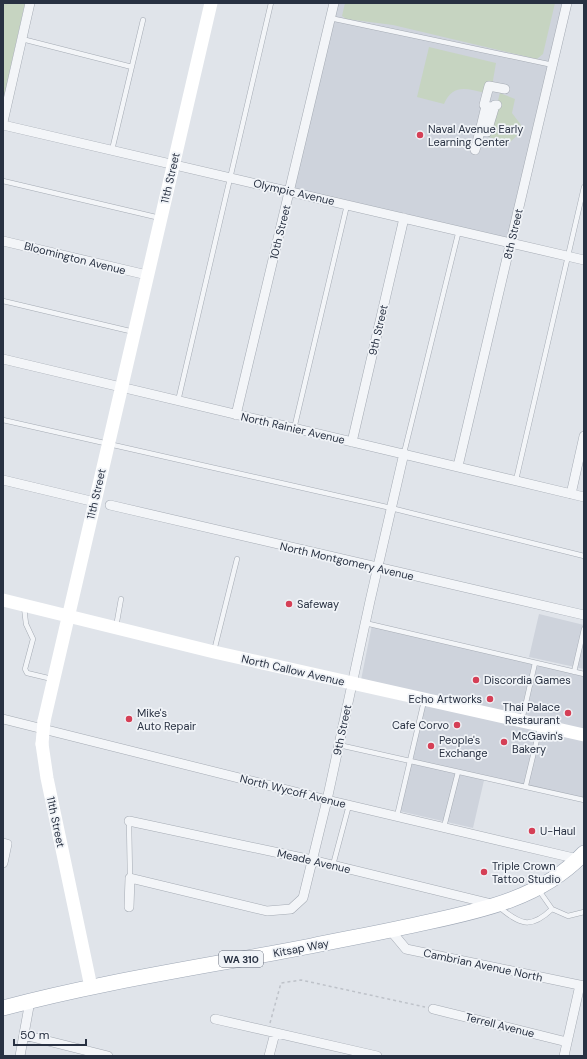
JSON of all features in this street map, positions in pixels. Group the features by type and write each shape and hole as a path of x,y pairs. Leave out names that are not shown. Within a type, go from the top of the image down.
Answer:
{"main road":[{"name":"11th Street","path":"91,987 47,778 42,744 44,721 67,616 211,3"},
{"name":"North Callow Avenue","path":"3,600 214,652 584,735"},
{"name":"Kitsap Way","path":"3,1008 91,987 391,930 498,905 537,888 558,875 582,857"}],"street":[{"path":"3,124 30,3"},
{"name":"10th Street","path":"236,415 334,3"},
{"name":"8th Street","path":"458,466 568,3"},
{"path":"475,150 480,131 492,106 484,105 489,86 505,89"},
{"name":"Olympic Avenue","path":"3,124 584,260"},
{"name":"9th Street","path":"352,442 404,218"},
{"name":"Bloomington Avenue","path":"3,240 147,275"},
{"name":"North Rainier Avenue","path":"3,359 294,429 404,453 584,497"},
{"path":"571,494 584,436"},
{"name":"9th Street","path":"130,878 267,911 291,909 303,898 327,800 377,568 404,453"},
{"path":"3,480 95,502"},
{"name":"North Montgomery Avenue","path":"110,505 584,615"},
{"name":"North Wycoff Avenue","path":"3,719 327,800 582,857"},
{"name":"Meade Avenue","path":"129,821 312,860 498,905"},
{"path":"3,863 5,844"},
{"path":"129,907 130,878"},
{"name":"Cambrian Avenue North","path":"391,930 406,949 582,986"},
{"path":"564,1056 582,986"},
{"path":"20,1056 30,1001"},
{"name":"Terrell Avenue","path":"433,1008 567,1042"},
{"path":"215,1019 377,1056"},
{"path":"270,1056 271,1031"},
{"path":"24,1035 108,1056"}],"lane":[{"path":"178,401 229,176 271,3"},
{"path":"330,18 553,65"},
{"path":"112,150 143,20"},
{"path":"22,38 132,67"},
{"path":"3,181 160,218"},
{"path":"516,480 584,187"},
{"path":"294,429 347,204"},
{"path":"404,453 459,230"},
{"path":"3,301 134,332"},
{"path":"3,420 391,508 584,556"},
{"path":"214,652 237,559"},
{"path":"116,628 121,599"},
{"path":"24,606 26,624 33,639 25,669 27,673 53,679"},
{"path":"365,623 584,674"},
{"path":"574,672 584,629"},
{"path":"522,721 536,663"},
{"path":"397,816 424,699"},
{"path":"526,785 540,726"},
{"path":"339,745 410,759 458,772 526,785 584,800"},
{"path":"444,827 458,772"},
{"path":"333,865 349,805"},
{"path":"129,821 130,878"},
{"path":"537,888 552,909 568,916 584,912"},
{"path":"498,905 516,921 527,923 543,917 552,909"}],"path":[{"path":"271,1031 281,984 301,980 433,1008"}],"shaded area":[{"name":"Naval Avenue Early Learning Center","path":"334,3 567,3 511,242 290,191"},
{"path":"539,614 584,625 584,669 529,657"},
{"path":"372,625 584,673 584,799 485,776 473,828 399,811 424,706 359,690"}],"green space":[{"path":"3,3 25,3 3,101"},
{"path":"345,3 555,3 543,54 537,59 393,25 346,19 342,16"},
{"path":"429,47 496,63 492,86 485,93 466,89 456,90 448,97 444,104 417,97"},
{"path":"500,93 515,99 512,113 521,125 520,133 510,142 488,137"}],"place":[{"name":"Naval Avenue Early Learning Center","path":"420,135"},
{"name":"Safeway","path":"289,604"},
{"name":"Discordia Games","path":"476,680"},
{"name":"Echo Artworks","path":"490,699"},
{"name":"Thai Palace Restaurant","path":"568,713"},
{"name":"Mike's Auto Repair","path":"129,719"},
{"name":"Cafe Corvo","path":"457,725"},
{"name":"McGavin's Bakery","path":"504,742"},
{"name":"People's Exchange","path":"431,746"},
{"name":"U-Haul","path":"532,831"},
{"name":"Triple Crown Tattoo Studio","path":"484,872"}]}
